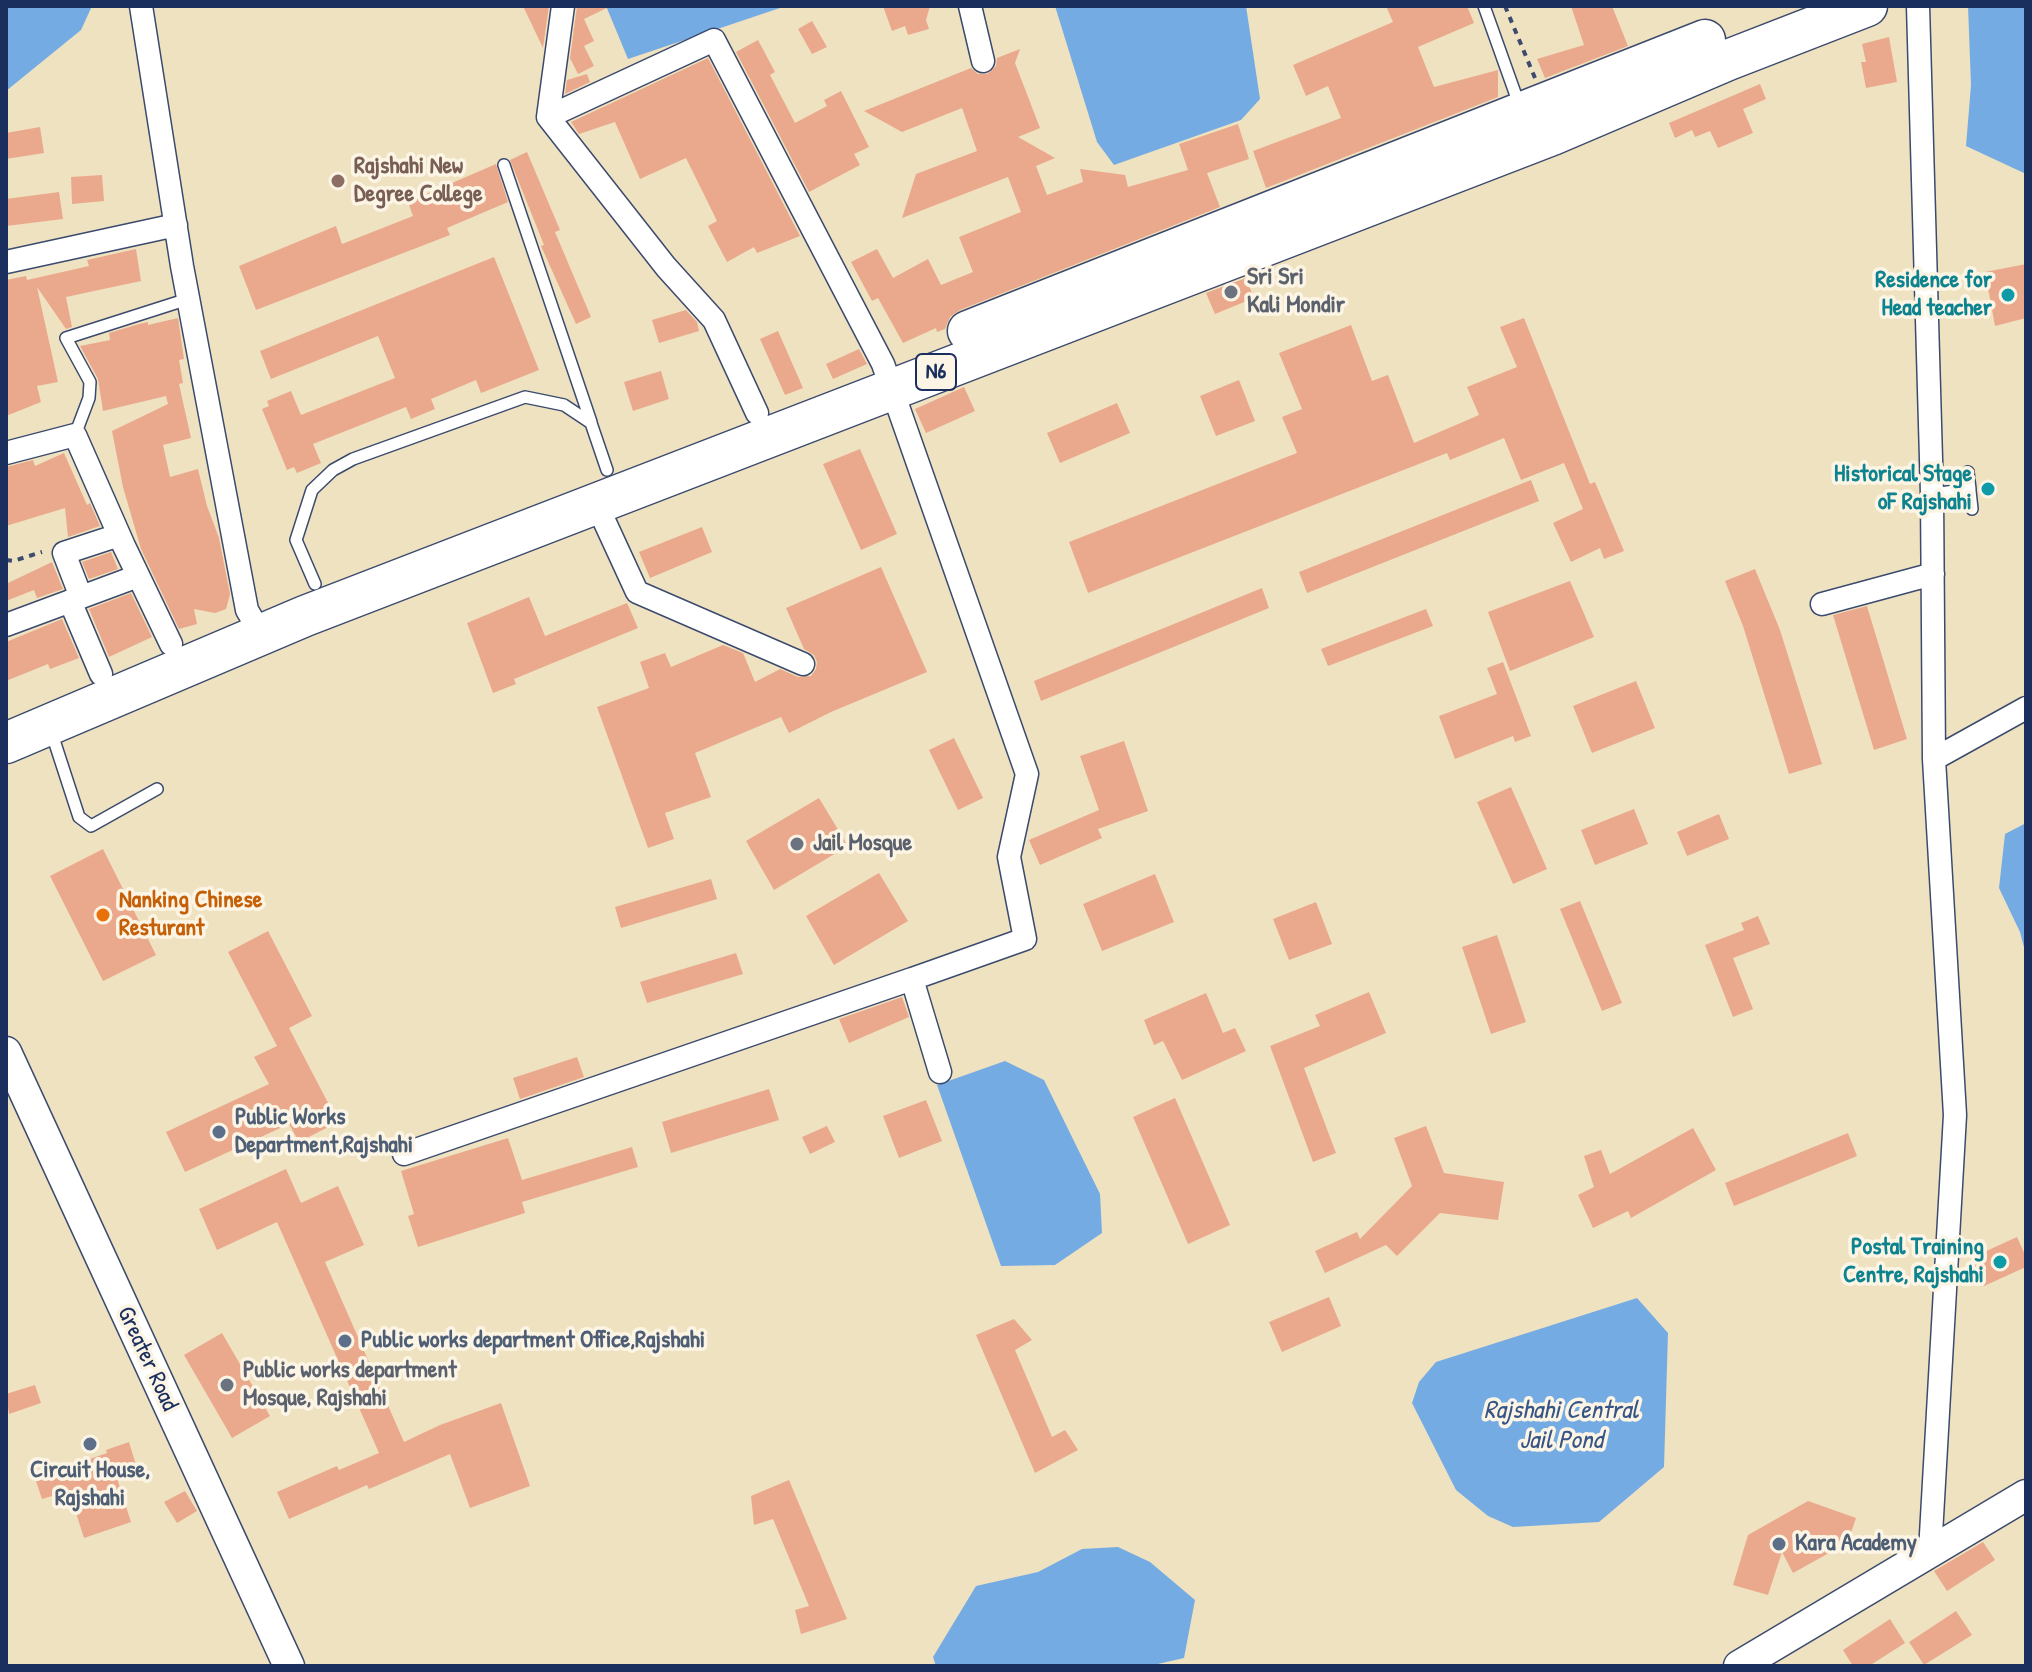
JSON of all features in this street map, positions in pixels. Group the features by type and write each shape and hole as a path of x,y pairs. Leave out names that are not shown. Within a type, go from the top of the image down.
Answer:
{"highway":[{"name":"N6","path":"6,743 49,726 254,622 315,584 602,486 757,413 887,377 1534,107 1795,6"},
{"name":"N6","path":"6,715 171,644 254,622 887,377 1539,140 1728,60 1867,6"}],"street":[{"path":"141,6 188,299 254,622"},
{"path":"563,6 548,117 666,267 714,320 757,413"},
{"path":"970,6 983,61"},
{"path":"1918,6 1932,494 1934,759 1955,1115 1930,1552"},
{"path":"404,1154 1025,939 1009,857 1027,774 887,377 714,40 548,117"},
{"path":"6,262 176,225"},
{"path":"6,453 75,435 171,644"},
{"path":"602,486 637,592 803,664"},
{"path":"101,674 75,599 64,553 119,535"},
{"path":"1822,604 1933,574"},
{"path":"6,625 138,576"},
{"path":"1934,759 2026,708"},
{"path":"912,979 940,1072"},
{"name":"Greater Road","path":"6,1052 289,1666"},
{"path":"1739,1666 2026,1495"}],"lane":[{"path":"1484,6 1534,107"},
{"path":"504,165 591,423 602,486"},
{"path":"75,435 89,398 90,382 66,338 188,299"},
{"path":"315,584 296,540 312,490 333,470 353,459 525,397 564,405 591,423"},
{"path":"1932,494 1970,489 1968,472 1971,497 1972,509"},
{"path":"49,726 79,817 91,826 157,789"}],"path":[{"path":"1505,6 1534,107"},
{"path":"6,560 13,561 49,550 64,553"}],"water":[{"path":"6,6 92,6 81,30 6,91"},
{"path":"606,6 786,6 628,59"},
{"path":"1055,6 1246,6 1260,99 1241,120 1114,165 1097,142"},
{"path":"1968,6 2026,6 2026,174 1966,146 1971,85"},
{"path":"2026,823 2026,955 2020,932 1999,888 2005,834"},
{"path":"1005,1061 1044,1080 1100,1194 1102,1233 1055,1265 1001,1266 937,1085"},
{"name":"Rajshahi Central Jail Pond","path":"1637,1298 1668,1333 1664,1467 1599,1522 1513,1527 1488,1516 1456,1490 1412,1403 1419,1382 1436,1362"},
{"path":"1118,1547 1150,1562 1195,1600 1184,1658 1149,1666 936,1666 933,1657 976,1586 1038,1572 1082,1549"}],"building":[{"path":"523,6 549,6 543,48"},
{"path":"577,6 611,6 584,19 594,41 584,46 594,66 578,74 570,58"},
{"path":"883,6 930,6 926,20 929,29 908,35 905,26 892,31"},
{"path":"1386,6 1467,6 1474,23 1418,47 1434,87 1498,70 1498,97 1266,188 1253,151 1341,118 1328,86 1306,96 1293,65 1393,22"},
{"path":"1571,6 1612,6 1628,46 1545,78 1537,59 1584,45"},
{"path":"812,21 827,47 812,54 798,29"},
{"path":"1889,37 1897,82 1866,88 1861,62 1866,62 1862,44"},
{"path":"758,40 775,72 770,75 795,123 827,106 824,100 841,91 869,147 854,154 860,165 809,192 736,52"},
{"path":"1020,49 1015,63 1040,128 1018,137 1055,158 1036,166 1047,195 1083,182 1080,169 1125,175 1128,187 1188,170 1179,144 1238,124 1249,159 1207,173 1220,207 960,310 950,317 945,329 937,332 936,328 903,343 878,298 872,301 851,262 877,249 893,278 928,259 941,285 973,272 959,237 1021,212 1008,177 902,218 916,174 977,151 962,108 902,132 864,111 971,68 978,74 987,74 996,66 997,58"},
{"path":"708,58 800,236 757,253 754,247 727,262 708,226 717,221 686,158 640,179 615,122 579,134 571,122"},
{"path":"587,74 590,82 565,94 567,80"},
{"path":"1760,84 1766,99 1743,109 1753,133 1718,148 1710,131 1695,137 1692,130 1675,138 1669,123"},
{"path":"40,127 44,153 6,159 6,133"},
{"path":"527,152 560,230 555,232 591,317 576,324 541,246 544,245 510,160"},
{"path":"496,164 508,202 447,228 450,235 256,310 239,266 336,226 342,244 413,216 408,202"},
{"path":"102,175 104,201 72,204 71,177"},
{"path":"59,192 63,219 6,226 6,199"},
{"path":"136,249 141,281 66,297 72,327 66,329 37,287 58,382 37,386 41,402 6,416 6,280 26,276 27,280 89,266 87,260"},
{"path":"494,257 539,370 481,393 476,380 431,399 435,409 411,419 406,407 313,444 321,463 297,473 294,467 287,470 262,409 269,406 267,401 291,391 301,415 395,378 378,336 271,379 260,351"},
{"name":"Residence for Head teacher","path":"2026,264 2026,318 1995,326 1985,272"},
{"name":"Sri Sri Kali Mondir","path":"1246,278 1254,298 1215,314 1206,293"},
{"path":"686,310 697,322 699,331 659,343 652,320"},
{"path":"178,318 184,359 179,360 183,383 179,384 191,438 163,445 170,477 198,469 219,538 230,594 226,609 215,613 194,609 197,624 179,629 141,549 123,487 112,431 168,404 166,396 103,411 98,379 80,346 110,340 109,333 139,324"},
{"path":"1524,318 1590,484 1595,482 1624,551 1604,559 1600,548 1571,562 1553,523 1583,509 1564,463 1521,480 1504,438 1450,460 1447,453 1088,593 1069,542 1297,453 1282,417 1302,409 1279,353 1351,325 1372,381 1388,375 1414,443 1479,415 1467,387 1517,367 1500,327"},
{"path":"778,331 803,388 785,395 760,339"},
{"path":"859,349 867,364 833,379 826,364"},
{"path":"661,371 669,399 633,411 624,382"},
{"path":"1239,380 1255,421 1216,436 1200,396"},
{"path":"964,387 975,411 926,433 915,409"},
{"path":"1117,403 1130,433 1060,463 1047,433"},
{"path":"860,449 897,534 861,550 823,464"},
{"path":"64,453 100,526 68,537 65,508 6,526 6,467 33,460 35,466"},
{"path":"1531,480 1539,501 1307,593 1299,572"},
{"path":"702,527 712,552 650,578 639,552"},
{"path":"111,552 118,569 89,579 82,562"},
{"path":"52,562 63,589 37,598 34,590 6,601 6,584"},
{"path":"881,567 927,672 789,733 781,717 695,753 711,797 665,813 674,839 648,848 597,707 649,688 640,662 665,653 671,667 723,645 743,653 755,682 780,669 798,677 811,676 817,662 814,655 804,649 786,608"},
{"path":"1755,569 1780,630 1822,764 1789,774 1743,626 1725,581"},
{"path":"1570,581 1594,637 1510,671 1488,612"},
{"path":"1262,588 1269,608 1041,701 1034,681"},
{"path":"131,593 152,637 109,657 89,609"},
{"path":"529,597 545,636 627,603 638,628 514,679 516,684 493,693 467,623"},
{"path":"1867,606 1907,739 1874,750 1833,615"},
{"path":"1426,609 1433,626 1328,666 1321,649"},
{"path":"62,619 79,658 50,669 48,664 6,681 6,642"},
{"path":"1503,662 1531,736 1515,742 1513,736 1455,759 1439,716 1497,694 1487,668"},
{"path":"1636,681 1655,728 1592,753 1573,706"},
{"path":"954,738 983,798 958,810 929,750"},
{"path":"1124,741 1148,811 1098,829 1102,838 1040,865 1029,840 1099,810 1080,756"},
{"path":"1511,787 1547,869 1513,884 1477,802"},
{"name":"Jail Mosque","path":"819,798 848,846 774,890 746,841"},
{"path":"1634,809 1648,844 1595,865 1581,830"},
{"path":"1719,814 1729,839 1687,856 1677,832"},
{"name":"Nanking Chinese Resturant","path":"103,849 156,955 103,981 50,876"},
{"path":"879,873 908,921 834,965 806,916"},
{"path":"1155,874 1174,922 1102,951 1083,904"},
{"path":"711,879 717,899 621,928 615,907"},
{"path":"1580,901 1622,1003 1602,1011 1560,909"},
{"path":"1316,902 1332,944 1289,960 1273,919"},
{"path":"1758,916 1770,944 1733,958 1753,1009 1733,1017 1705,945 1744,930 1741,923"},
{"path":"268,931 312,1016 289,1028 338,1122 299,1142 289,1124 185,1172 166,1132 269,1084 254,1057 277,1046 228,952"},
{"path":"1497,935 1526,1022 1491,1034 1462,947"},
{"path":"736,953 743,974 647,1003 640,982"},
{"path":"1369,992 1386,1033 1304,1068 1336,1153 1313,1162 1270,1046 1320,1026 1315,1015"},
{"path":"1206,993 1223,1033 1235,1028 1246,1051 1182,1080 1163,1041 1154,1045 1144,1020"},
{"path":"902,997 909,1017 849,1043 839,1019"},
{"path":"577,1057 584,1077 520,1099 513,1078"},
{"path":"769,1089 779,1120 671,1153 662,1122"},
{"path":"1175,1098 1230,1225 1188,1244 1133,1117"},
{"path":"926,1100 942,1141 899,1158 883,1116"},
{"path":"827,1126 835,1142 810,1154 802,1137"},
{"path":"1426,1126 1444,1173 1504,1182 1498,1220 1440,1213 1397,1256 1386,1245 1325,1273 1315,1251 1357,1232 1360,1239 1412,1186 1394,1138"},
{"path":"1693,1128 1716,1170 1631,1218 1628,1211 1593,1228 1578,1195 1594,1187 1584,1156 1601,1150 1610,1174"},
{"path":"1848,1133 1857,1156 1734,1206 1725,1183"},
{"path":"508,1138 522,1180 632,1147 638,1167 522,1202 525,1213 418,1247 408,1216 414,1214 401,1171"},
{"path":"286,1169 301,1203 338,1186 364,1245 325,1262 404,1442 501,1403 530,1486 470,1508 450,1454 289,1519 277,1492 337,1466 339,1470 379,1453 277,1222 217,1250 199,1209"},
{"name":"Postal Training Centre, Rajshahi","path":"2017,1237 2026,1257 2026,1267 1984,1286 1971,1258"},
{"path":"1329,1297 1341,1326 1282,1352 1269,1322"},
{"path":"1014,1319 1032,1340 1015,1350 1052,1437 1065,1430 1078,1450 1035,1473 976,1335"},
{"name":"Public works department Mosque, Rajshahi","path":"222,1333 270,1416 232,1438 184,1355"},
{"path":"35,1385 41,1403 9,1414 6,1394"},
{"path":"129,1442 136,1465 115,1472 131,1522 84,1538 69,1491 42,1499 35,1478 107,1453 106,1450"},
{"path":"789,1480 847,1619 801,1634 795,1610 809,1606 773,1519 754,1525 751,1496"},
{"path":"185,1491 197,1511 177,1523 164,1502"},
{"name":"Kara Academy","path":"1808,1501 1856,1518 1845,1550 1838,1548 1793,1573 1782,1552 1768,1595 1733,1585 1748,1535"},
{"path":"1983,1542 1995,1560 1947,1591 1934,1571"},
{"path":"1956,1611 1972,1635 1924,1665 1909,1642"},
{"path":"1890,1619 1905,1643 1869,1666 1853,1666 1843,1650"}],"place":[{"name":"Rajshahi New Degree College","path":"338,181"},
{"name":"Sri Sri Kali Mondir","path":"1231,292"},
{"name":"Residence for Head teacher","path":"2008,295"},
{"name":"Historical Stage oF Rajshahi","path":"1988,489"},
{"name":"Jail Mosque","path":"797,844"},
{"name":"Nanking Chinese Resturant","path":"103,915"},
{"name":"Public Works Department,Rajshahi","path":"219,1132"},
{"name":"Postal Training Centre, Rajshahi","path":"2000,1262"},
{"name":"Public works department Office,Rajshahi","path":"345,1341"},
{"name":"Public works department Mosque, Rajshahi","path":"227,1385"},
{"name":"Circuit House, Rajshahi","path":"90,1444"},
{"name":"Kara Academy","path":"1779,1544"}]}
